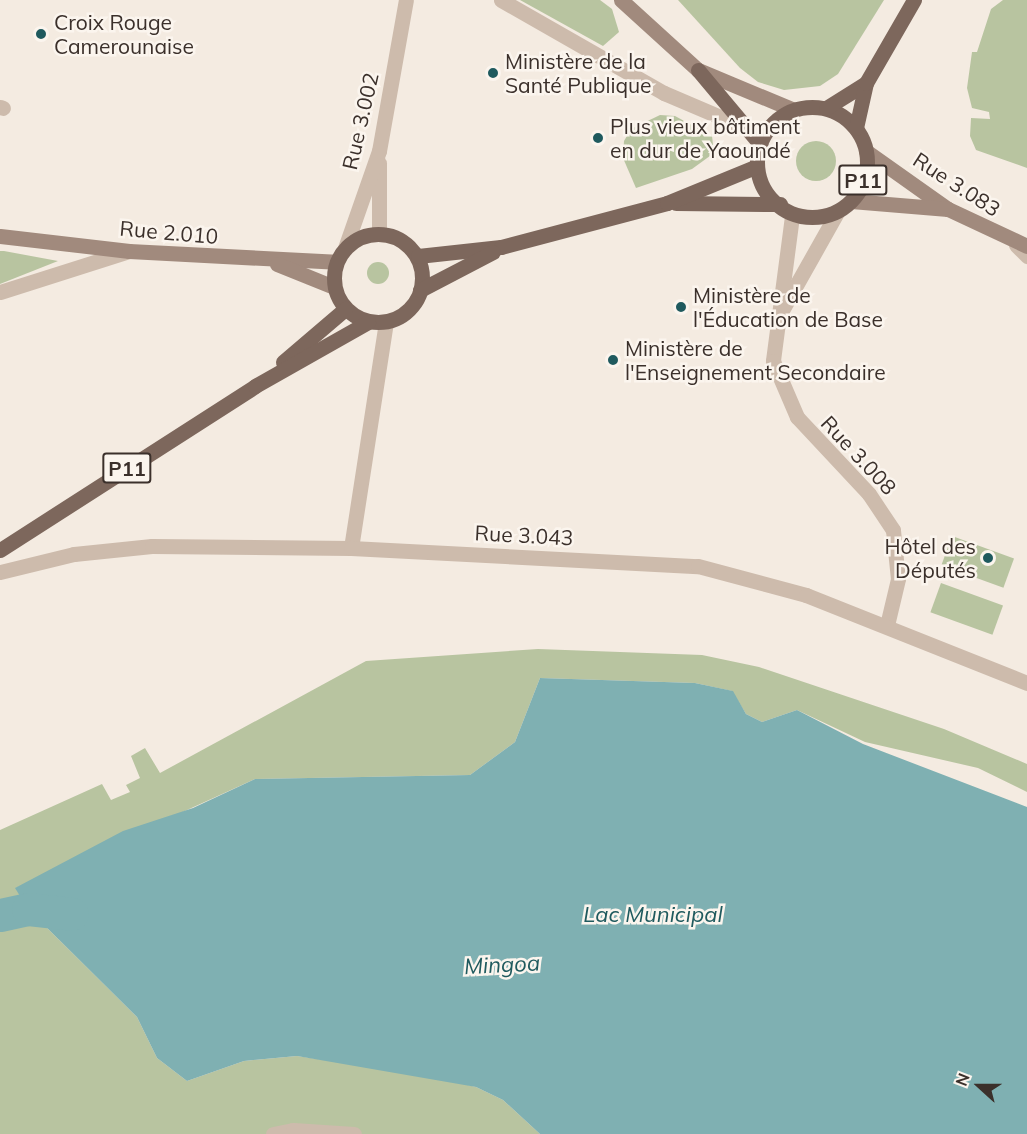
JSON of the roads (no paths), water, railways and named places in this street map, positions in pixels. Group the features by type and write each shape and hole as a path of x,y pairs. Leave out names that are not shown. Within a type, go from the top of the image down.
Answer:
{"main road":[{"path":"621,0 698,69 760,144"},
{"path":"826,108 856,129 866,83 914,0"},
{"path":"698,69 794,110 826,108 866,83"},
{"path":"792,216 768,195 757,166 760,144 767,129 794,110"},
{"name":"P11","path":"792,216 813,219 838,212 851,201 864,178 866,151 856,129"},
{"name":"Rue 3.083","path":"866,151 948,209 1021,245"},
{"path":"418,256 501,247 667,203 757,166"},
{"path":"851,201 948,209"},
{"path":"667,203 780,204"},
{"path":"255,386 345,309 334,287 336,262 345,248 379,233 402,240 418,256 420,290"},
{"name":"Rue 2.010","path":"0,236 129,251 269,261 336,262"},
{"path":"386,322 408,311 420,290 501,247"},
{"path":"269,261 334,287"},
{"name":"P11","path":"345,309 368,322 386,322"},
{"name":"P11","path":"0,550 255,386 368,322"}],"street":[{"name":"Rue 3.002","path":"345,248 379,151 406,0"},
{"path":"501,0 664,93 746,128"},
{"path":"379,151 379,233"},
{"path":"778,317 838,212"},
{"name":"Rue 3.008","path":"792,216 772,362 789,403 818,446 869,494 892,530 898,579 887,625"},
{"path":"1021,245 1027,256"},
{"path":"1,293 129,251"},
{"path":"351,548 386,322"},
{"name":"Rue 3.043","path":"0,572 74,554 152,546 351,548 698,566 887,625 1027,683"},
{"path":"273,1134 293,1130 354,1134"}],"water":[{"name":"Lac Municipal","path":"540,678 695,683 733,691 746,714 762,722 797,710 863,744 1027,807 1027,1134 540,1134 503,1100 476,1087 297,1056 244,1061 187,1081 157,1058 137,1017 28,909 15,888 123,831 193,808 255,779 470,775 515,742"}],"waterway":[{"name":"Mingoa","path":"0,915 28,909 72,914"}],"place":[{"name":"Croix Rouge Camerounaise","path":"41,34"},
{"name":"Ministère de la Santé Publique","path":"493,73"},
{"name":"Plus vieux bâtiment en dur de Yaoundé","path":"598,138"},
{"name":"Ministère de l'Éducation de Base","path":"681,307"},
{"name":"Ministère de l'Enseignement Secondaire","path":"613,360"},
{"name":"Hôtel des Députés","path":"988,558"}]}
